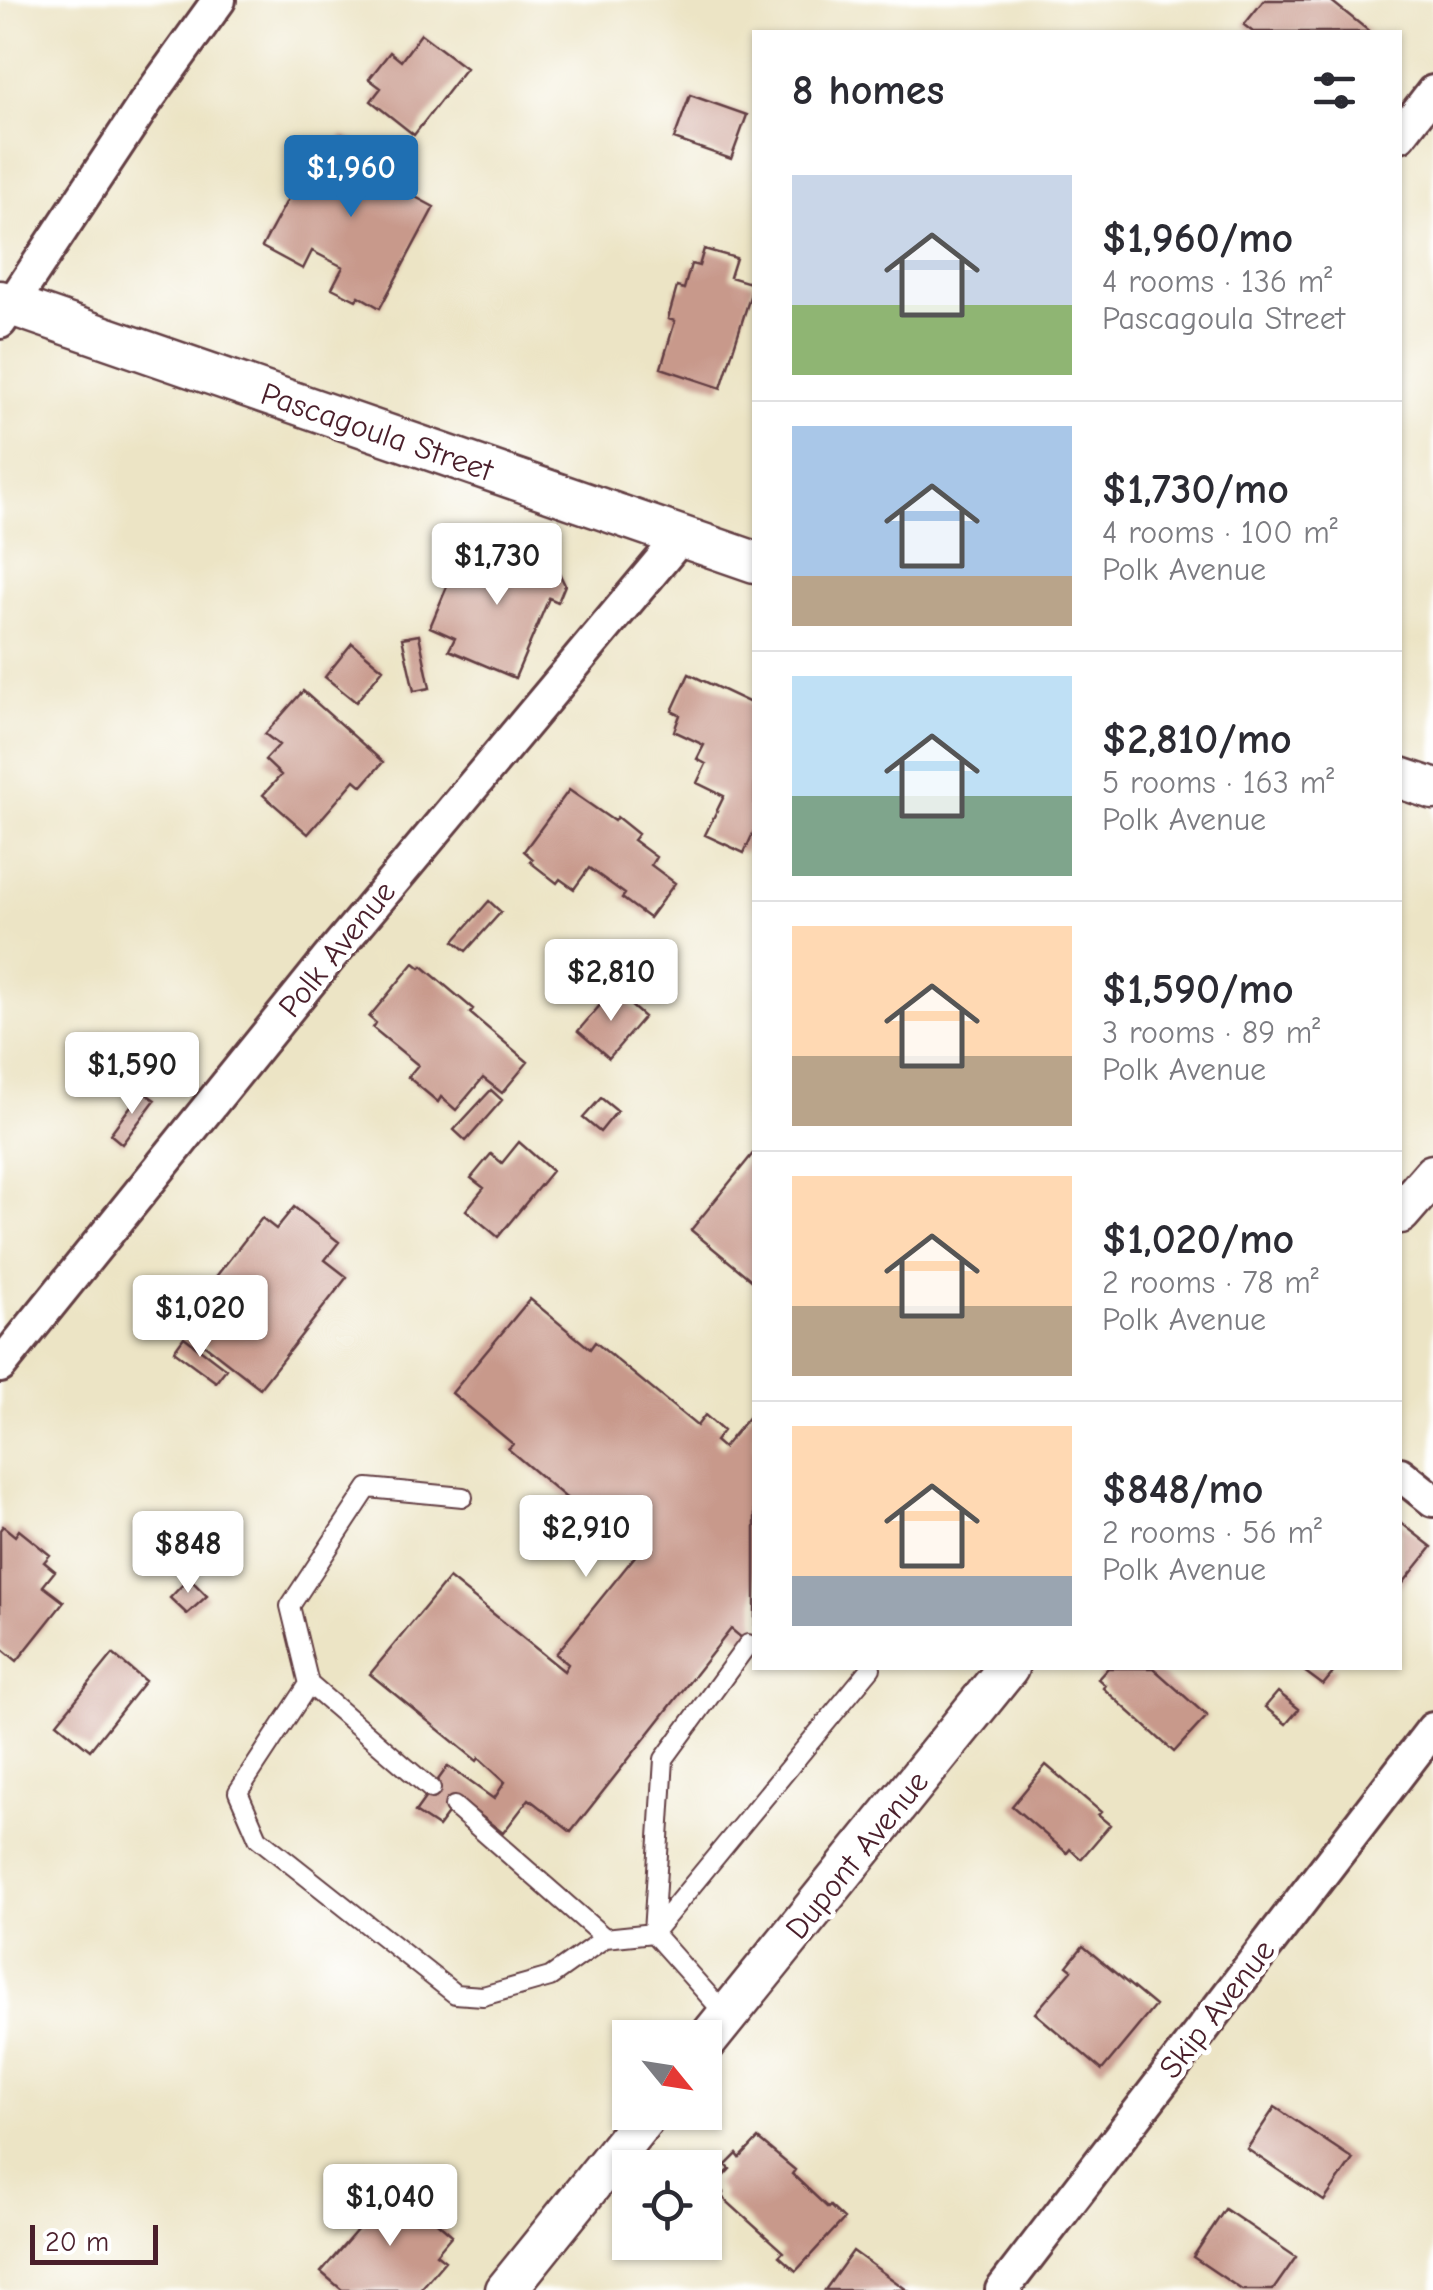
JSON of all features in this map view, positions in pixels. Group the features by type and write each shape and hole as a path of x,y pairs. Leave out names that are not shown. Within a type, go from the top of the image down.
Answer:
{"street":[{"path":"4,310 219,0"},
{"path":"1402,131 1433,92"},
{"name":"Pascagoula Street","path":"4,310 752,561"},
{"name":"Polk Avenue","path":"0,1366 328,959 678,536"},
{"path":"1402,779 1433,789"},
{"path":"1402,1211 1433,1176"},
{"path":"1402,1476 1433,1500"},
{"name":"Dupont Avenue","path":"722,2022 1006,1670"},
{"name":"Skip Avenue","path":"1002,2290 1433,1729"},
{"path":"506,2290 635,2130"}],"lane":[{"path":"431,1789 309,1684 290,1606 368,1488 463,1497"},
{"path":"710,2020 653,1933 664,1760 748,1644"},
{"path":"309,1684 238,1792 258,1838 455,1994 483,1996 550,1977 605,1938 653,1933 869,1670"},
{"path":"454,1806 605,1938"}],"building":[{"path":"1264,0 1330,0 1368,30 1250,30 1244,25"},
{"path":"421,34 466,68 414,135 371,101 381,88 369,79 390,52 401,61"},
{"path":"690,95 747,115 731,159 674,139"},
{"path":"343,135 403,167 393,185 434,207 380,308 332,288 343,267 312,251 303,269 262,247 317,145 334,154"},
{"path":"704,249 736,258 730,277 752,283 721,388 661,368 675,321 668,319 677,287 684,289 691,264 699,266"},
{"path":"508,548 557,569 565,585 558,602 549,598 515,678 449,650 455,638 430,627 456,565 460,567 465,553 500,568"},
{"path":"419,635 430,688 414,691 402,638"},
{"path":"352,643 383,669 356,702 325,677"},
{"path":"689,674 752,704 752,836 744,853 705,835 724,796 697,783 706,764 697,759 704,745 674,731 680,715 672,711"},
{"path":"303,691 383,762 362,786 355,780 308,834 263,795 281,775 265,760 279,745 265,734"},
{"path":"569,790 614,821 617,817 638,834 633,840 656,857 651,865 675,883 649,918 622,898 625,894 589,868 574,889 560,879 557,883 530,862 533,859 524,851"},
{"path":"489,901 501,912 466,951 454,941"},
{"path":"414,963 473,1009 470,1013 528,1062 502,1093 483,1078 456,1110 441,1097 438,1102 408,1077 418,1065 373,1028 376,1023 369,1017"},
{"path":"613,990 644,1017 609,1058 578,1031"},
{"path":"491,1090 502,1100 466,1141 454,1130"},
{"path":"142,1091 155,1100 122,1144 110,1134"},
{"path":"601,1098 617,1111 600,1132 583,1118"},
{"path":"519,1142 552,1171 498,1237 466,1210 484,1188 471,1178 491,1154 502,1163"},
{"path":"752,1155 752,1281 691,1230"},
{"path":"294,1207 339,1242 325,1260 347,1277 260,1388 192,1335 209,1313 196,1302 262,1218 276,1229"},
{"path":"530,1299 590,1349 595,1342 697,1426 705,1415 723,1431 715,1441 723,1448 752,1413 752,1646 731,1629 571,1832 529,1799 503,1833 459,1799 438,1827 415,1812 448,1766 494,1799 505,1782 370,1674 449,1578 564,1671 568,1664 556,1654 636,1555 626,1548 621,1555 604,1541 611,1533 598,1523 584,1529 568,1518 571,1502 508,1449 513,1444 452,1393"},
{"path":"184,1337 226,1369 216,1382 174,1351"},
{"path":"1402,1524 1432,1547 1402,1584"},
{"path":"3,1526 15,1536 19,1530 50,1555 44,1562 55,1571 43,1586 64,1602 17,1661 0,1647"},
{"path":"189,1578 207,1596 187,1614 170,1598"},
{"path":"113,1654 145,1681 90,1750 57,1723"},
{"path":"1106,1670 1155,1670 1207,1716 1174,1752 1103,1688 1105,1685 1098,1679"},
{"path":"1303,1670 1335,1670 1323,1685"},
{"path":"1278,1692 1299,1709 1286,1724 1265,1707"},
{"path":"1046,1765 1101,1812 1098,1815 1110,1825 1081,1859 1070,1849 1067,1853 1012,1806"},
{"path":"1083,1946 1155,2006 1102,2070 1035,2013 1072,1970 1067,1966"},
{"path":"1275,2107 1353,2159 1324,2201 1247,2149"},
{"path":"758,2139 844,2219 796,2271 779,2256 783,2252 722,2197 722,2178 730,2169 726,2165 737,2154 740,2158"},
{"path":"395,2186 452,2235 436,2254 445,2261 420,2290 342,2290 321,2272"},
{"path":"1225,2209 1296,2257 1273,2290 1242,2290 1193,2257"},
{"path":"853,2251 907,2290 825,2290"}]}
